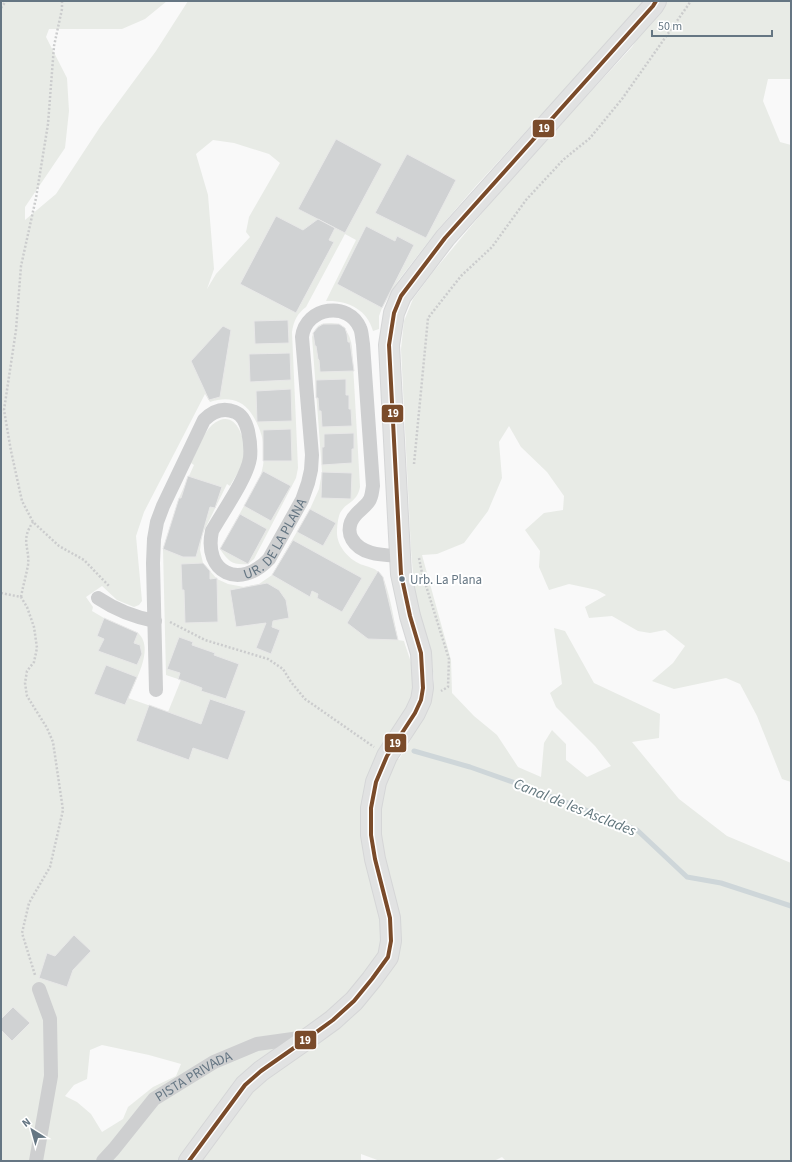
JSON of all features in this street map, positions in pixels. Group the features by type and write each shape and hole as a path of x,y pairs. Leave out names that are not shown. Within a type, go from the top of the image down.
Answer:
{"main road":[{"path":"188,1161 245,1085 260,1071 333,1020 354,1001 388,957 391,941 390,918 375,859 371,835 371,808 376,782 387,756 415,713 422,700 423,692 421,653 404,595 409,555 389,345 394,313 401,296 445,238 656,1"}],"street":[{"name":"UR. DE LA PLANA","path":"156,690 153,564 154,539 162,506 204,420 211,414 226,409 236,412 243,417 247,426 250,444 250,458 246,471 212,531 210,540 212,556 220,567 226,572 231,574 246,575 254,572 269,559 302,500 311,470 312,455 302,345 303,329 313,316 322,312 333,311 349,314 355,319 360,328 363,344 373,486 370,500 364,508 357,512 351,521 350,535 354,543 360,549 382,555 409,555"},
{"path":"98,598 112,608 125,614 154,619"},
{"path":"36,1161 51,1076 50,1019 39,989"},
{"name":"PISTA PRIVADA","path":"103,1161 154,1099 214,1062 257,1044 311,1036"}],"path":[{"path":"1,8 6,1"},
{"path":"62,1 62,9 54,46 48,124 36,198 21,266 16,330 4,410 22,501 33,522 59,546 84,560 112,588"},
{"path":"414,471 428,318 461,276 492,247 526,200 563,160 590,138 622,99 691,1"},
{"path":"33,522 27,531 26,542 28,564 21,596 27,607 34,627 37,648 34,662 27,671 25,683 27,696 47,728 53,742 63,810 50,867 29,903 22,933 39,989"},
{"path":"409,555 422,573 449,659 448,687 441,691 423,692"},
{"path":"1,594 21,596"},
{"path":"154,619 167,620 205,640 268,659 283,669 291,682 305,699 387,756"}],"shaded area":[{"path":"1,1 167,1 145,19 122,29 49,29 46,37 67,78 69,111 65,148 25,207 25,220 56,194 100,127 156,51 188,1 648,1 635,12 475,187 435,233 398,281 382,308 379,316 379,329 373,331 366,317 355,307 341,302 326,301 356,240 345,234 306,307 300,312 294,324 292,332 298,468 296,478 254,559 248,564 234,563 226,557 220,549 260,477 264,460 262,436 251,413 242,404 227,399 210,402 205,394 144,512 136,536 142,601 139,605 134,607 117,600 102,586 86,597 93,607 92,611 138,633 143,639 145,647 142,665 128,698 168,712 181,680 166,675 163,549 179,498 194,465 191,463 203,438 212,425 220,420 227,419 238,427 244,442 243,462 230,486 227,484 202,535 200,550 203,563 217,579 228,584 244,587 259,584 272,575 310,509 319,489 322,472 312,337 318,326 321,324 332,323 340,325 348,333 352,347 360,487 357,496 340,513 337,524 337,537 341,547 353,560 375,570 384,580 387,587 398,640 404,641 414,676 414,686 407,709 396,731 378,760 399,759 408,745 431,699 434,680 431,654 420,618 414,586 411,550 401,349 404,321 413,299 433,272 512,177 632,47 661,1 791,1 791,79 768,79 763,101 780,142 791,145 791,782 782,779 757,716 740,684 726,678 674,689 652,681 673,663 685,646 665,630 650,633 638,631 612,616 589,618 585,607 606,595 597,590 569,584 549,590 539,567 540,551 525,530 544,513 563,510 564,496 547,472 521,447 509,426 499,442 502,478 488,511 464,543 437,554 422,555 451,660 452,693 474,716 497,735 518,767 541,777 544,743 552,730 566,744 566,760 587,777 611,766 595,746 556,707 550,693 562,684 554,628 565,631 594,683 660,714 659,738 632,742 679,799 727,836 791,863 791,1161 506,1161 502,1157 494,1161 380,1161 361,1154 361,1161 1,1161","holes":["213,140 234,143 269,154 280,163 249,217 246,232 250,237 216,274 207,289 214,269 208,195 196,154","102,1045 149,1055 181,1064 176,1076 153,1087 128,1107 123,1119 102,1132 91,1114 77,1102 65,1096 74,1085 87,1079 90,1050"]}],"building":[{"path":"336,139 382,164 345,233 298,209"},
{"path":"407,154 456,180 426,238 375,213"},
{"path":"276,216 303,230 318,219 335,228 329,240 334,242 296,313 240,284"},
{"path":"366,226 395,241 397,236 414,245 382,308 337,284"},
{"path":"288,320 289,343 255,344 254,321"},
{"path":"323,324 339,324 345,328 348,342 350,342 354,371 320,372 313,333"},
{"path":"223,326 231,330 220,397 209,400 191,361"},
{"path":"290,353 291,380 250,382 249,354"},
{"path":"346,379 346,395 349,395 349,409 351,409 352,426 322,427 321,411 319,411 318,398 316,398 316,380"},
{"path":"291,389 292,421 257,422 256,391"},
{"path":"291,429 292,461 263,461 263,430"},
{"path":"354,433 352,463 322,465 324,434"},
{"path":"263,471 291,486 271,521 244,506"},
{"path":"322,472 352,473 351,499 321,498"},
{"path":"188,476 222,487 215,508 210,507 196,557 183,557 163,549 179,498 181,498"},
{"path":"310,509 336,523 323,546 297,532"},
{"path":"240,514 267,529 248,564 220,549"},
{"path":"293,540 362,578 342,612 317,598 318,594 312,591 310,597 272,575"},
{"path":"203,563 210,571 210,579 217,578 218,622 185,623 184,590 182,590 181,564"},
{"path":"378,571 383,577 398,640 368,639 347,623"},
{"path":"267,583 279,590 286,600 289,618 273,621 272,627 280,630 271,654 256,648 266,623 236,627 230,590"},
{"path":"104,618 138,633 134,643 140,645 142,654 137,665 98,651 104,639 97,636"},
{"path":"179,637 193,642 192,645 215,653 214,655 239,664 226,699 201,691 202,688 178,679 180,673 167,669"},
{"path":"106,665 137,677 125,705 94,694"},
{"path":"210,699 246,711 228,760 193,748 189,760 136,741 149,705 201,724"},
{"path":"74,935 91,951 73,970 67,987 39,978 47,953 55,956"},
{"path":"13,1007 30,1023 12,1041 1,1030 1,1019"}],"waterway":[{"name":"Canal de les Asclades","path":"414,751 470,767 524,786 637,830 687,877 721,883 791,906"}],"transit line":[{"name":"19","path":"189,1161 245,1085 261,1071 333,1020 354,1001 388,957 391,941 390,918 375,859 371,835 371,808 376,782 387,756 415,713 421,700 423,688 421,653 410,616 401,574 389,345 394,313 401,296 445,238 656,1"}],"place":[{"name":"Urb. La Plana","path":"402,579"}]}
